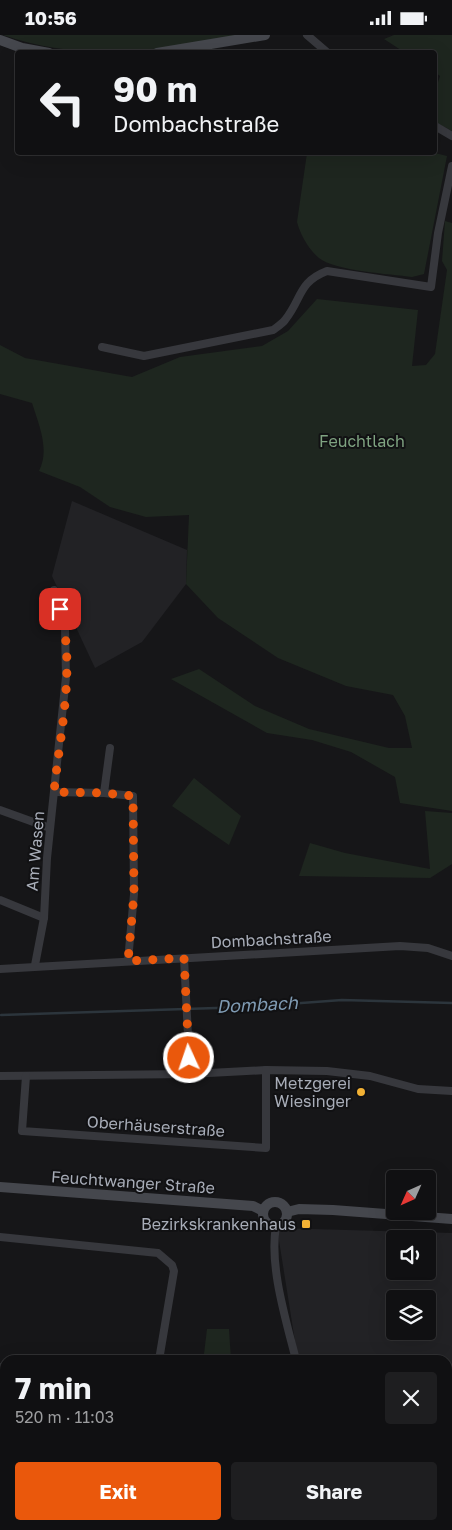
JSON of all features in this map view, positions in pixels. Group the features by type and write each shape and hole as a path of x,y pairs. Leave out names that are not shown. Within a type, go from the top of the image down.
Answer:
{"main road":[{"path":"175,50 265,35"},
{"path":"0,40 36,50"},
{"name":"Feuchtwanger Straße","path":"0,1187 253,1206 263,1211"},
{"path":"276,1201 284,1205 287,1212 283,1223 276,1226 267,1223 263,1211 268,1204 276,1201"},
{"path":"287,1212 299,1209 333,1210 452,1219"}],"street":[{"path":"307,35 326,50"},
{"path":"437,127 452,136"},
{"path":"102,347 144,356 273,330 285,320 302,288 315,276 328,271 431,287 438,233 452,166"},
{"name":"Am Wasen","path":"34,965 44,918 50,828 66,677 65,629 54,591"},
{"path":"104,793 110,748"},
{"path":"54,792 104,793 133,796 134,894 128,961"},
{"path":"0,810 50,828"},
{"path":"0,900 44,918"},
{"name":"Dombachstraße","path":"0,969 34,965 400,946 428,948 452,956"},
{"path":"184,958 190,1074"},
{"path":"0,1076 190,1074 266,1070 328,1071 370,1077 418,1089 452,1091"},
{"name":"Oberhäuserstraße","path":"26,1077 22,1131 266,1148 266,1070"},
{"path":"276,1226 274,1239 276,1266 295,1355"},
{"path":"0,1237 158,1253 172,1265 174,1271 160,1355"}],"shaded area":[{"path":"72,501 187,550 186,584 142,642 95,668 52,576"},
{"path":"277,1228 386,1231 386,1280 436,1280 436,1233 452,1233 452,1355 297,1355"}],"green space":[{"path":"3,35 250,35 142,50 75,50 34,44"},
{"path":"394,35 452,35 452,131 437,123 437,86 440,76 437,74 437,50 401,50 384,39"},
{"path":"437,154 447,156 424,274 412,277 377,273 350,269 327,262 319,258 312,251 300,232 297,222 307,155"},
{"name":"Feuchtlach","path":"445,221 452,223 452,811 400,803 395,777 351,752 312,740 267,733 171,679 199,669 255,706 309,729 389,748 412,748 405,716 393,695 346,686 278,658 218,618 186,584 189,515 146,517 110,507 80,487 39,471 44,455 42,437 32,403 0,394 0,345 25,358 132,377 180,357 262,346 288,331 317,299 418,310 412,366 426,365 435,354 447,270 442,261"},
{"path":"194,778 241,816 229,845 172,806"},
{"path":"425,811 452,813 452,864 430,878 299,876 310,843 345,853 430,869"},
{"path":"207,1329 229,1329 231,1355 204,1354"}],"waterway":[{"name":"Dombach","path":"1,1015 247,1007 342,1000 452,1003"}],"place":[{"name":"Metzgerei Wiesinger","path":"361,1092"},
{"name":"Bezirkskrankenhaus","path":"306,1224"}],"route":[{"path":"60,609 65,629 66,677 54,792 104,793 133,796 134,894 128,961 184,958 189,1058"}]}
